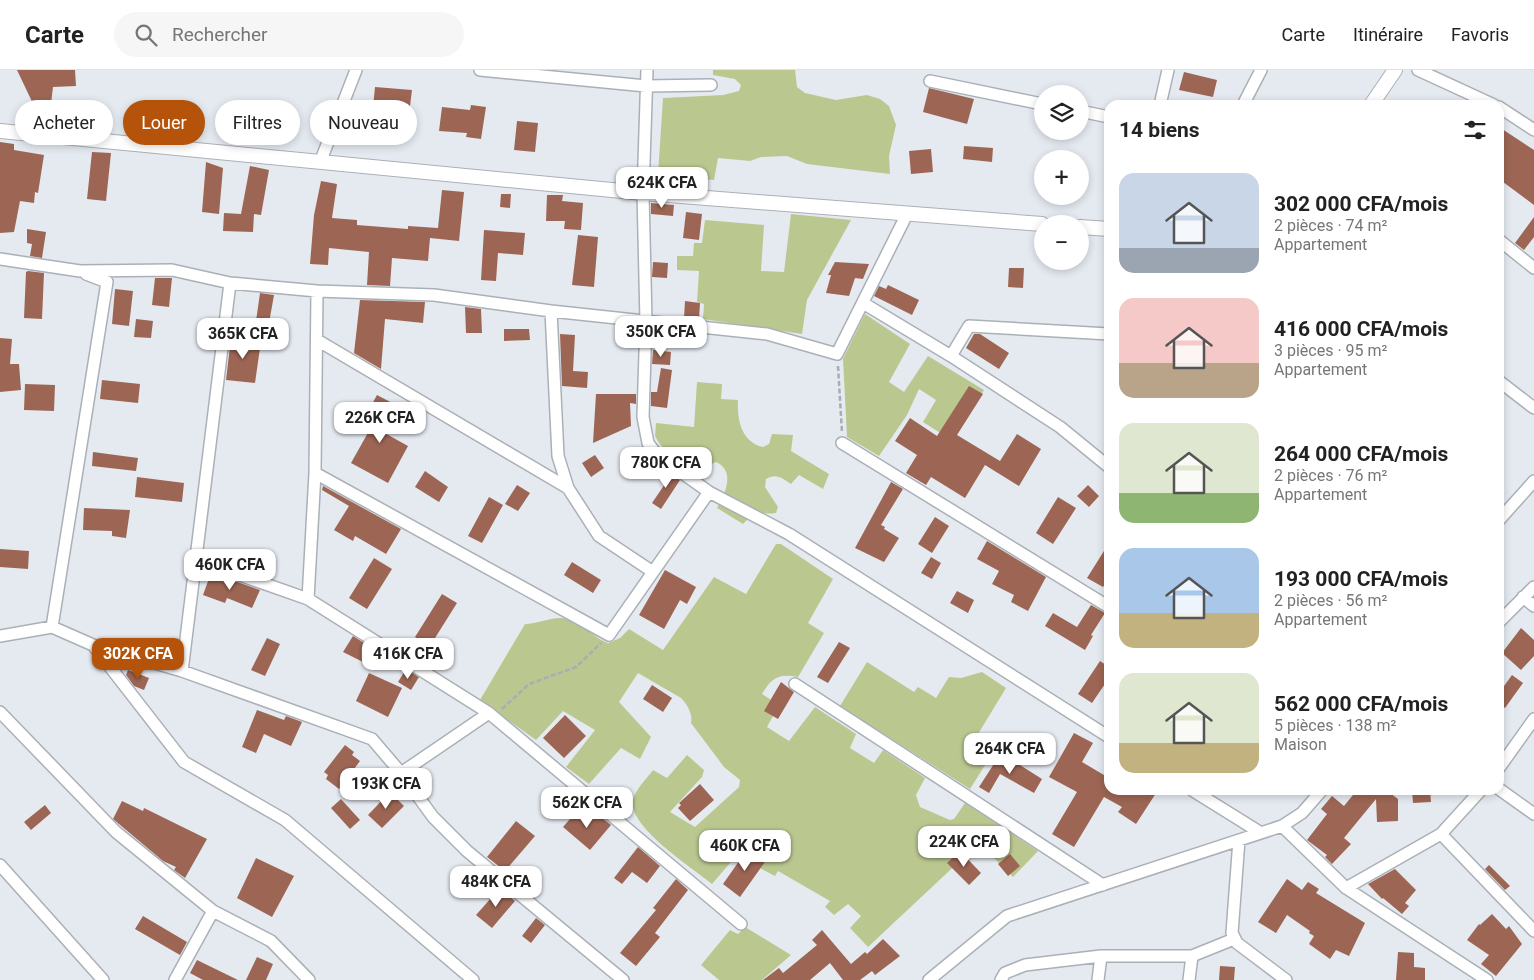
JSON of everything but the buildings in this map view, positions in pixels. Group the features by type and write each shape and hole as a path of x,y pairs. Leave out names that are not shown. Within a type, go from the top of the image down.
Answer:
{"street":[{"path":"321,160 356,70"},
{"path":"480,70 646,86 711,85"},
{"path":"646,70 643,192 646,321 643,417 648,443 657,455 709,492 789,534 1104,734"},
{"path":"1161,100 1168,70"},
{"path":"1246,100 1261,70"},
{"path":"1374,100 1395,70"},
{"path":"1418,70 1483,100"},
{"path":"930,81 1034,102"},
{"path":"1504,110 1534,130"},
{"path":"1089,114 1104,116"},
{"path":"0,131 643,192 1034,223"},
{"path":"0,259 80,271 172,270 230,283 318,291 434,296 550,312 767,334 837,354 907,214"},
{"path":"1089,228 1104,229"},
{"path":"1504,244 1534,268"},
{"path":"52,627 107,282 80,271"},
{"path":"182,671 230,283"},
{"path":"308,599 315,473 318,291"},
{"path":"863,303 952,356 1060,427 1104,463"},
{"path":"550,312 558,456 568,488 599,536 653,572"},
{"path":"952,356 969,326 1104,334"},
{"path":"317,340 568,488"},
{"path":"1504,385 1534,408"},
{"path":"842,443 1104,604"},
{"path":"315,473 610,635 709,492"},
{"path":"1504,514 1534,481"},
{"path":"197,560 308,599 489,712 741,924"},
{"path":"1504,617 1534,587"},
{"path":"1523,597 1534,606"},
{"path":"0,636 52,627 93,645 182,671 372,740 401,773 433,817 467,851 623,980"},
{"path":"93,645 184,762 286,820 473,980"},
{"path":"794,684 1103,885"},
{"path":"0,712 116,832 213,911 271,941 304,978"},
{"path":"401,773 489,712"},
{"path":"1504,761 1534,719"},
{"path":"1504,793 1534,814"},
{"path":"1200,795 1261,833"},
{"path":"929,980 1007,916 1282,826 1302,813 1318,795"},
{"path":"1346,888 1441,834 1476,795"},
{"path":"1282,826 1346,888 1487,980"},
{"path":"1441,834 1534,930"},
{"path":"1239,840 1232,933 1234,939 1286,980"},
{"path":"0,865 103,980"},
{"path":"175,980 213,911"},
{"path":"1001,980 1005,973 1025,965 1100,956 1192,956 1234,939"},
{"path":"1098,980 1100,956"},
{"path":"1189,980 1192,956"}],"path":[{"path":"837,354 842,443"},
{"path":"489,712 505,708 529,684 576,667 610,635"}],"green space":[{"path":"713,70 795,70 797,87 805,93 836,100 867,95 880,99 889,106 896,125 889,156 890,174 807,164 787,156 761,157 750,161 718,158 714,180 658,175 663,98 723,95 739,91 741,85 735,79 713,75"},
{"path":"791,214 851,220 807,300 802,334 703,319 704,304 697,302 699,271 677,270 677,256 693,256 694,243 702,243 705,220 764,225 761,271 784,272"},
{"path":"865,314 910,344 889,382 904,392 928,356 984,390 953,441 923,422 936,400 919,389 907,415 879,456 847,437 843,359"},
{"path":"697,382 722,384 721,399 738,400 738,415 742,429 745,435 756,444 763,447 769,444 772,434 793,435 791,451 829,474 823,489 799,475 791,484 782,478 773,476 766,479 765,487 778,507 776,513 755,514 743,524 717,508 727,483 726,471 722,466 716,462 712,464 694,482 655,436 656,423 694,427"},
{"path":"776,544 781,544 833,579 808,623 824,633 798,677 781,676 776,678 762,694 779,705 767,727 789,741 815,707 856,734 850,748 874,763 883,750 925,778 916,795 920,807 950,820 954,819 965,803 1038,851 1013,877 979,843 868,947 850,928 861,916 848,904 834,915 825,907 830,901 778,871 775,876 736,856 712,884 663,846 640,822 634,810 634,795 653,770 667,778 687,755 704,770 702,777 670,812 695,827 739,787 740,780 724,767 691,723 689,709 681,698 638,673 619,702 651,737 640,759 621,748 589,784 566,767 595,730 563,711 536,740 480,700 525,624 556,618 567,619 579,624 596,637 608,643 620,638 629,629 663,650 714,577 746,594"},
{"path":"867,662 914,692 918,687 936,698 949,677 961,678 982,672 1006,688 978,734 997,746 970,789 840,706"},
{"path":"745,927 791,955 762,980 719,980 701,965 730,930 738,934"}]}
